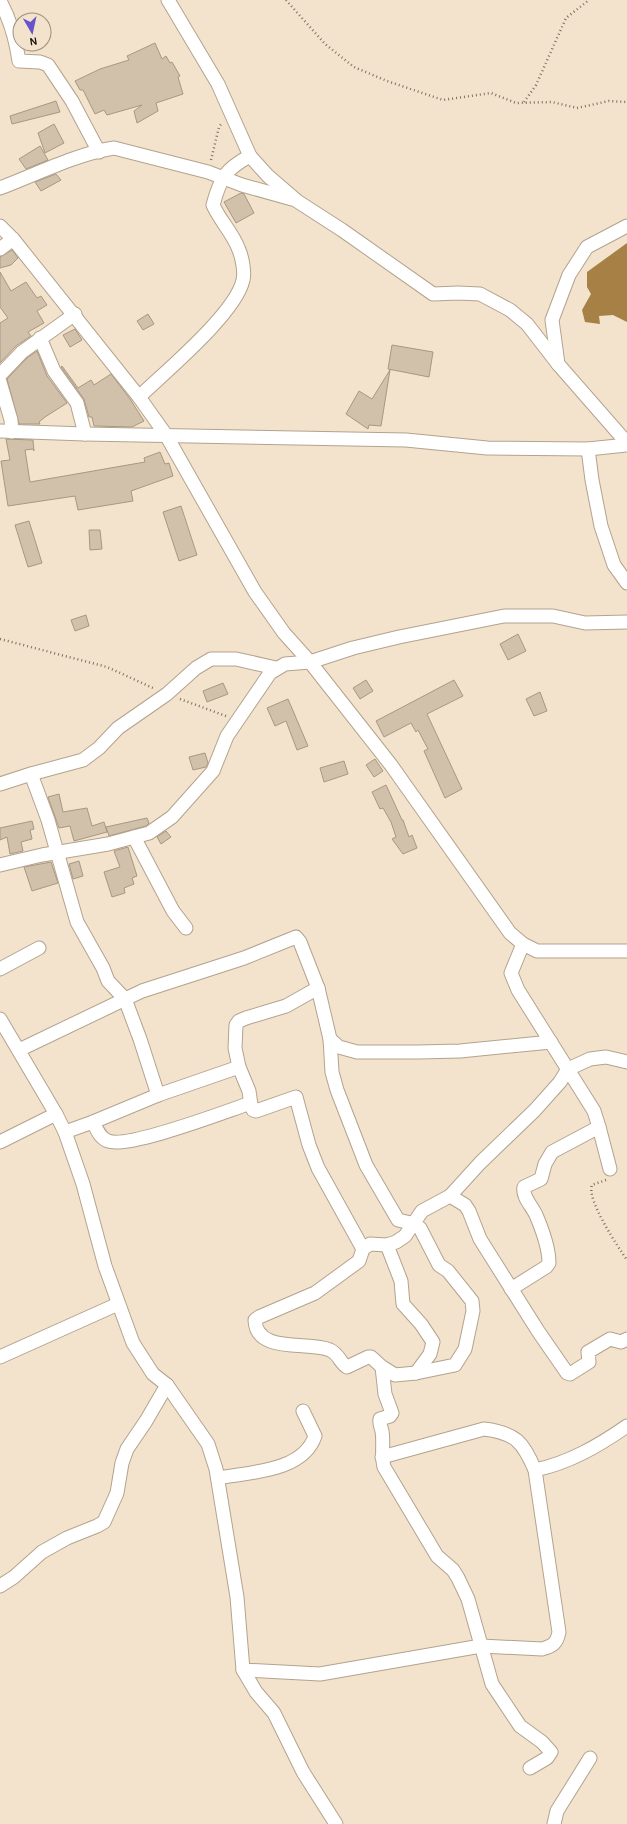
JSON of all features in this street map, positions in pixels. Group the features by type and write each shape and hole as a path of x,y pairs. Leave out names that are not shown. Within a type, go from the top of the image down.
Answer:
{"street":[{"path":"168,0 218,84 232,112 250,156 268,176 297,201 342,230 433,294 480,294 510,310 527,324 558,364 627,444"},
{"path":"0,1 6,10 17,48 19,61 40,62 48,65 75,106 99,152"},
{"path":"0,188 82,157 114,148 208,172 222,179 297,201"},
{"path":"139,396 216,323 237,295 244,278 239,251 232,234 218,216 213,205 222,179 233,164 250,156"},
{"path":"0,226 13,239 75,314 139,396 166,435 255,592 284,633 310,662 391,765 510,933 523,944 537,950 627,951"},
{"path":"558,364 552,320 569,275 587,247 627,226"},
{"path":"0,249 13,239"},
{"path":"0,375 22,352 75,314"},
{"path":"40,338 54,371 77,403 85,434"},
{"path":"0,382 11,420 6,431 85,434 406,440 487,448 588,449 627,444"},
{"path":"588,449 592,480 601,526 614,565 627,583"},
{"path":"0,865 108,844 134,837 149,832 172,817 213,771 227,736 270,672 285,664 310,662 353,648 398,637 504,616 553,616 585,623 627,622"},
{"path":"0,784 83,760 99,748 118,728 167,694 196,668 211,659 236,659 276,668"},
{"path":"31,774 48,820 77,922 103,968 108,982 125,999 158,1095"},
{"path":"134,837 173,911 186,928"},
{"path":"19,1050 142,991 244,958 296,937 300,942 318,988 330,1039 332,1072 337,1090 366,1165 398,1220 415,1224 420,1228 439,1265 448,1271 472,1301 473,1305 465,1349 459,1361 450,1367 395,1375 382,1367 371,1357 347,1367 332,1351 264,1339 257,1333 255,1320 259,1316 316,1293 358,1260 361,1257 363,1249 370,1244 387,1245 396,1242 405,1236 415,1224 422,1211 450,1196 480,1163 535,1110 560,1082 568,1069 590,1059 606,1058 627,1062"},
{"path":"523,944 511,973 518,990 594,1112 610,1169"},
{"path":"0,969 39,948"},
{"path":"318,988 286,1006 266,1011 239,1021 236,1025 235,1048 239,1067 249,1090 253,1110 256,1111 296,1096 308,1145 318,1168 363,1249"},
{"path":"0,1019 65,1132 83,1184 99,1247 118,1304 134,1343 153,1374 167,1385 208,1444 218,1478 237,1596 243,1670 256,1692 274,1713 304,1772 336,1824"},
{"path":"330,1039 339,1047 357,1052 460,1051 551,1042"},
{"path":"65,1132 158,1095 239,1067"},
{"path":"93,1122 100,1135 105,1140 109,1142 124,1141 183,1127 251,1105"},
{"path":"0,1142 56,1114"},
{"path":"512,1289 546,1267 548,1263 545,1240 536,1215 525,1196 524,1187 541,1179 545,1164 552,1152 599,1127"},
{"path":"450,1196 465,1205 470,1211 476,1232 567,1373 570,1374 589,1362 588,1352 591,1348 610,1339 621,1342 627,1338"},
{"path":"387,1245 401,1281 402,1304 421,1324 433,1342 430,1354 416,1373"},
{"path":"0,1357 118,1304"},
{"path":"382,1367 385,1394 392,1413 390,1416 380,1419 379,1421 382,1432 382,1457 384,1467 437,1556 453,1570 458,1578 468,1599 492,1684 520,1726 542,1742 551,1752 547,1758 530,1768"},
{"path":"0,1586 14,1578 42,1552 68,1538 104,1522 117,1493 122,1464 127,1449 146,1421 167,1385"},
{"path":"218,1478 277,1467 302,1456 312,1444 315,1436 303,1411"},
{"path":"535,1470 568,1461 600,1445 627,1426"},
{"path":"243,1670 320,1674 481,1646 542,1649 551,1647 557,1641 559,1632 535,1470 527,1452 520,1442 502,1431 484,1429 382,1457"},
{"path":"554,1824 557,1812 590,1758"}],"path":[{"path":"286,0 308,23 325,44 354,67 387,81 443,100 491,93 516,103 552,102 577,108 609,101 627,102"},
{"path":"524,102 536,85 566,18 589,0"},
{"path":"208,172 219,126 232,112"},
{"path":"0,639 107,667 167,694 237,721"},
{"path":"610,1169 609,1180 592,1184 591,1190 598,1210 627,1260"}],"shaded area":[{"path":"627,243 627,322 613,315 599,316 600,324 585,322 582,310 591,294 587,287 587,272"}],"building":[{"path":"155,43 162,59 166,56 170,63 172,62 180,76 178,77 183,94 156,103 158,111 137,123 134,111 142,105 107,115 104,110 95,114 83,90 80,90 75,81 100,69 129,60 127,56"},
{"path":"56,101 60,112 12,124 10,116"},
{"path":"54,124 64,143 45,153 38,133"},
{"path":"40,146 48,160 26,169 19,159"},
{"path":"56,174 61,180 41,191 35,182"},
{"path":"241,193 244,194 254,213 236,223 224,202"},
{"path":"12,250 18,258 11,265 0,268 0,257"},
{"path":"0,272 11,291 26,282 37,298 41,296 47,305 37,311 44,323 28,332 31,336 16,346 0,363 0,323 8,318 0,307"},
{"path":"148,314 154,324 143,330 137,321"},
{"path":"75,329 82,340 70,347 63,335"},
{"path":"392,345 433,352 429,377 388,369"},
{"path":"37,351 47,376 67,403 45,417 39,422 40,424 19,424 7,379 27,358"},
{"path":"62,366 78,388 91,380 94,385 111,374 144,421 132,427 94,426 92,417 89,417 84,399 61,367"},
{"path":"390,370 381,426 369,425 368,429 346,414 359,391 372,399"},
{"path":"6,439 33,440 34,451 33,449 25,450 30,482 145,462 144,458 160,452 165,464 169,463 173,476 131,491 133,501 78,510 75,496 8,506 1,461 10,460"},
{"path":"181,506 197,555 179,561 163,512"},
{"path":"29,521 42,563 28,567 15,525"},
{"path":"89,530 100,530 102,549 90,550"},
{"path":"86,615 89,626 75,631 71,620"},
{"path":"518,634 526,651 508,660 500,644"},
{"path":"366,680 373,691 360,699 353,688"},
{"path":"454,680 463,696 427,714 462,789 445,798 424,751 428,749 418,730 416,732 411,723 384,737 376,721"},
{"path":"223,683 228,694 207,702 203,691"},
{"path":"540,692 547,711 534,716 526,699"},
{"path":"288,699 308,746 297,750 286,721 275,726 267,708"},
{"path":"205,753 208,763 206,767 193,770 189,757"},
{"path":"375,759 383,771 374,777 366,765"},
{"path":"344,761 348,774 324,782 320,768"},
{"path":"386,785 403,820 409,837 412,835 417,848 403,854 392,839 396,837 391,822 383,808 380,809 372,792"},
{"path":"59,794 63,812 87,808 92,826 104,822 107,832 74,841 70,826 59,828 48,797"},
{"path":"147,818 149,823 146,826 109,836 106,827"},
{"path":"32,821 34,829 30,830 32,839 21,842 23,851 10,854 7,837 0,840 0,828"},
{"path":"166,831 171,837 161,844 157,837"},
{"path":"128,847 137,876 132,878 134,884 124,888 125,893 112,897 104,872 120,867 114,851"},
{"path":"79,861 83,876 73,879 69,864"},
{"path":"51,862 58,883 32,891 24,867"}]}
